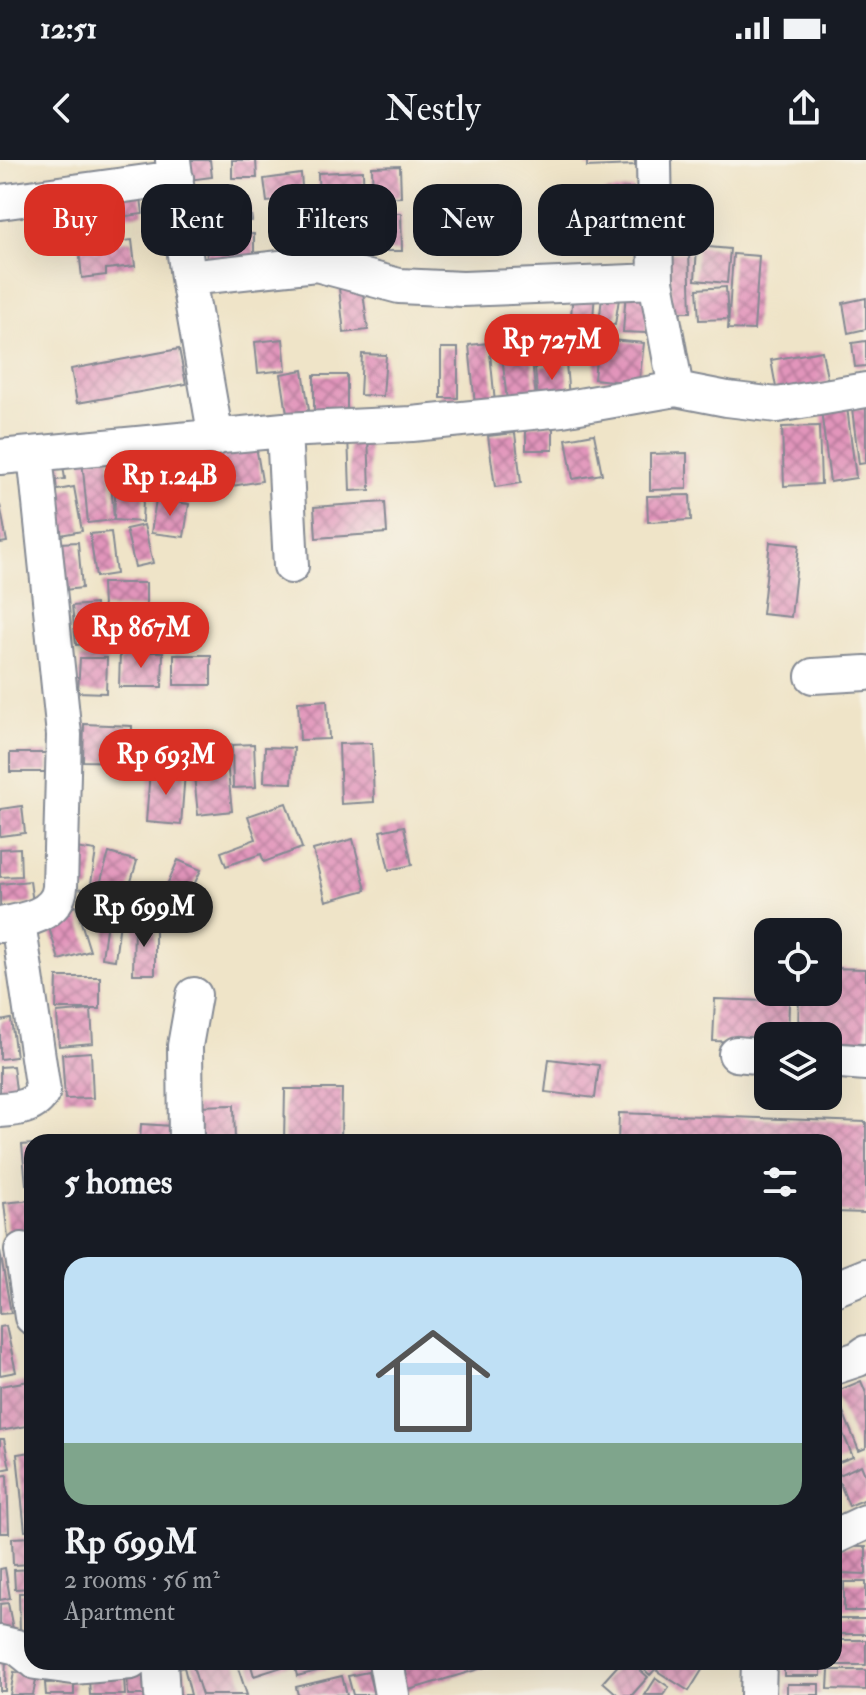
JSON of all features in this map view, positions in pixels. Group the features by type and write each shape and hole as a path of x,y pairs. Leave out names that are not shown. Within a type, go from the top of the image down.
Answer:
{"street":[{"path":"654,160 656,281 676,389"},
{"path":"0,202 174,169 188,278 216,438"},
{"path":"188,278 316,264 399,286 463,289 656,281"},
{"path":"0,457 284,430 412,424 562,409 676,389 777,405 866,390"},
{"path":"284,430 291,566"},
{"path":"0,1110 25,1106 40,1098 43,1091 9,923 49,910 57,900 60,887 64,735 35,454"},
{"path":"813,676 866,673"},
{"path":"186,1134 185,1046 194,995"},
{"path":"842,1061 866,1063"},
{"path":"18,1250 24,1279"},
{"path":"842,1286 866,1276"},
{"path":"842,1533 866,1522"},
{"path":"0,1643 17,1647 24,1653"},
{"path":"160,1670 162,1695"},
{"path":"387,1670 392,1695"},
{"path":"758,1695 759,1670"}],"building":[{"path":"178,160 210,160 212,177 181,181"},
{"path":"232,160 256,160 257,178 232,178"},
{"path":"587,160 635,160 635,165 587,167"},
{"path":"400,166 401,197 397,197 397,184 373,184 372,167"},
{"path":"363,171 363,184 318,184 318,173"},
{"path":"301,174 302,184 268,184 267,202 264,179"},
{"path":"140,189 141,214 125,216 125,191"},
{"path":"397,213 401,213 402,251 397,251"},
{"path":"252,234 254,265 207,266 207,256 252,256"},
{"path":"132,240 135,266 106,269 106,275 82,278 80,256 125,256 125,241"},
{"path":"714,248 730,249 727,283 695,280 696,256 714,256"},
{"path":"733,254 759,256 754,330 728,329"},
{"path":"670,256 689,256 691,312 672,312"},
{"path":"362,285 368,330 344,333 339,288"},
{"path":"726,287 728,319 699,320 697,289"},
{"path":"603,289 620,292 615,325 599,323"},
{"path":"626,290 649,291 646,333 623,332"},
{"path":"573,291 595,293 592,331 570,329"},
{"path":"866,298 866,329 848,333 843,303"},
{"path":"571,331 572,354 539,355 538,332"},
{"path":"529,332 536,399 507,402 500,335"},
{"path":"283,339 286,370 258,373 255,342"},
{"path":"598,339 644,343 639,384 594,379"},
{"path":"866,341 866,366 855,367 852,343"},
{"path":"489,343 495,403 475,405 469,345"},
{"path":"441,348 458,348 458,398 441,398"},
{"path":"179,349 186,384 77,403 71,369"},
{"path":"822,351 828,383 777,393 771,360"},
{"path":"362,354 386,355 383,396 360,395"},
{"path":"566,364 569,397 538,400 535,367"},
{"path":"303,370 309,410 287,414 281,374"},
{"path":"314,375 347,375 347,418 314,418"},
{"path":"847,407 856,478 830,482 821,410"},
{"path":"866,407 866,463 859,464 852,409"},
{"path":"526,425 553,425 553,450 526,450"},
{"path":"819,426 821,484 784,486 782,427"},
{"path":"368,433 370,490 350,491 348,434"},
{"path":"515,433 521,483 495,487 488,436"},
{"path":"594,434 602,474 573,479 566,439"},
{"path":"256,446 262,481 214,489 208,454"},
{"path":"687,453 687,489 650,490 650,454"},
{"path":"109,456 114,520 88,523 82,459"},
{"path":"62,458 65,479 43,482"},
{"path":"116,477 144,478 142,522 114,520"},
{"path":"74,487 82,531 55,536 47,492"},
{"path":"690,495 691,520 648,522 647,496"},
{"path":"156,499 189,504 184,537 151,533"},
{"path":"385,502 387,533 316,538 314,507"},
{"path":"0,505 7,542 0,543"},
{"path":"144,525 153,563 135,567 126,529"},
{"path":"111,532 116,574 96,577 90,534"},
{"path":"78,542 82,588 64,590 60,543"},
{"path":"770,542 799,545 791,617 762,614"},
{"path":"102,583 146,583 146,607 103,608"},
{"path":"95,604 98,643 76,645 72,606"},
{"path":"120,652 163,652 162,687 119,687"},
{"path":"174,655 211,655 211,685 174,685"},
{"path":"80,658 107,658 106,693 78,692"},
{"path":"327,700 329,739 300,740 298,702"},
{"path":"84,724 132,726 131,762 83,761"},
{"path":"372,743 374,802 341,804 339,744"},
{"path":"254,744 256,787 233,788 232,745"},
{"path":"265,747 294,748 292,783 264,782"},
{"path":"10,753 48,753 48,772 10,772"},
{"path":"227,762 232,811 198,815 193,765"},
{"path":"150,770 185,772 181,825 146,822"},
{"path":"286,803 302,848 264,862 261,854 226,866 221,852 256,839 248,816"},
{"path":"22,806 25,833 0,836 0,809"},
{"path":"404,826 412,865 389,870 380,831"},
{"path":"353,839 366,890 326,901 313,850"},
{"path":"20,848 21,876 0,877 0,849"},
{"path":"75,848 96,851 90,890 69,887"},
{"path":"109,853 137,861 125,902 97,894"},
{"path":"178,860 201,870 184,906 162,896"},
{"path":"30,881 33,903 0,907 0,884"},
{"path":"76,906 90,951 59,960 45,915"},
{"path":"108,914 121,915 115,960 102,958"},
{"path":"134,923 155,923 155,974 133,974"},
{"path":"842,968 866,969 866,1044 842,1043 842,1022 798,1022 799,1006 842,1006"},
{"path":"57,977 100,977 100,1009 56,1009"},
{"path":"715,999 754,1001 754,1006 789,1006 788,1022 754,1022 754,1042 713,1041"},
{"path":"91,1010 93,1043 59,1046 57,1013"},
{"path":"11,1019 16,1057 0,1059 0,1021"},
{"path":"91,1052 93,1098 65,1099 62,1054"},
{"path":"549,1059 599,1065 595,1098 545,1092"},
{"path":"13,1066 17,1098 0,1100 0,1067"},
{"path":"285,1089 342,1089 341,1134 284,1134"},
{"path":"234,1105 235,1134 195,1134 195,1106"},
{"path":"619,1113 866,1122 866,1213 842,1212 842,1134 618,1134"},
{"path":"141,1124 172,1126 172,1134 140,1134"},
{"path":"24,1201 24,1237 8,1238 4,1203"},
{"path":"0,1251 11,1313 0,1314"},
{"path":"6,1326 16,1372 0,1375 0,1327"},
{"path":"861,1381 866,1393 866,1448 859,1451 842,1409 842,1389"},
{"path":"24,1382 24,1426 0,1431 0,1386"},
{"path":"842,1431 853,1457 842,1461"},
{"path":"0,1439 4,1439 10,1468 0,1470"},
{"path":"24,1453 24,1521 17,1454"},
{"path":"861,1465 866,1477 866,1499 849,1506 842,1488 842,1474"},
{"path":"7,1475 9,1533 0,1533 0,1476"},
{"path":"24,1537 24,1564 13,1565 12,1538"},
{"path":"842,1547 866,1547 866,1574 842,1573"},
{"path":"5,1568 10,1598 0,1600 0,1569"},
{"path":"24,1569 24,1588 15,1589 14,1570"},
{"path":"844,1582 866,1582 866,1611 844,1611"},
{"path":"19,1593 24,1593 24,1631 20,1631"},
{"path":"8,1603 14,1635 0,1638 0,1604"},
{"path":"842,1619 866,1619 866,1634 842,1634"},
{"path":"842,1640 866,1640 866,1665 842,1665"},
{"path":"0,1653 6,1653 5,1691 0,1691"},
{"path":"185,1670 191,1695 170,1695 165,1672"},
{"path":"194,1670 239,1670 247,1695 202,1695"},
{"path":"252,1670 272,1670 254,1676"},
{"path":"296,1670 321,1670 297,1676"},
{"path":"395,1670 476,1670 399,1693"},
{"path":"614,1670 640,1670 648,1677 632,1695 618,1695 603,1682"},
{"path":"658,1670 702,1670 689,1691"},
{"path":"784,1670 821,1670 821,1676 784,1676"},
{"path":"829,1670 866,1670 866,1690 828,1689"},
{"path":"149,1671 151,1695 128,1695 127,1672"},
{"path":"14,1672 37,1676 33,1695 10,1695"},
{"path":"368,1672 374,1695 353,1695 348,1676"},
{"path":"342,1676 347,1695 298,1695 296,1687"},
{"path":"124,1677 125,1695 90,1695 89,1679"},
{"path":"656,1678 669,1687 663,1695 645,1695"},
{"path":"74,1682 74,1695 46,1695 45,1683"},
{"path":"787,1684 819,1684 819,1695 787,1695"}]}
